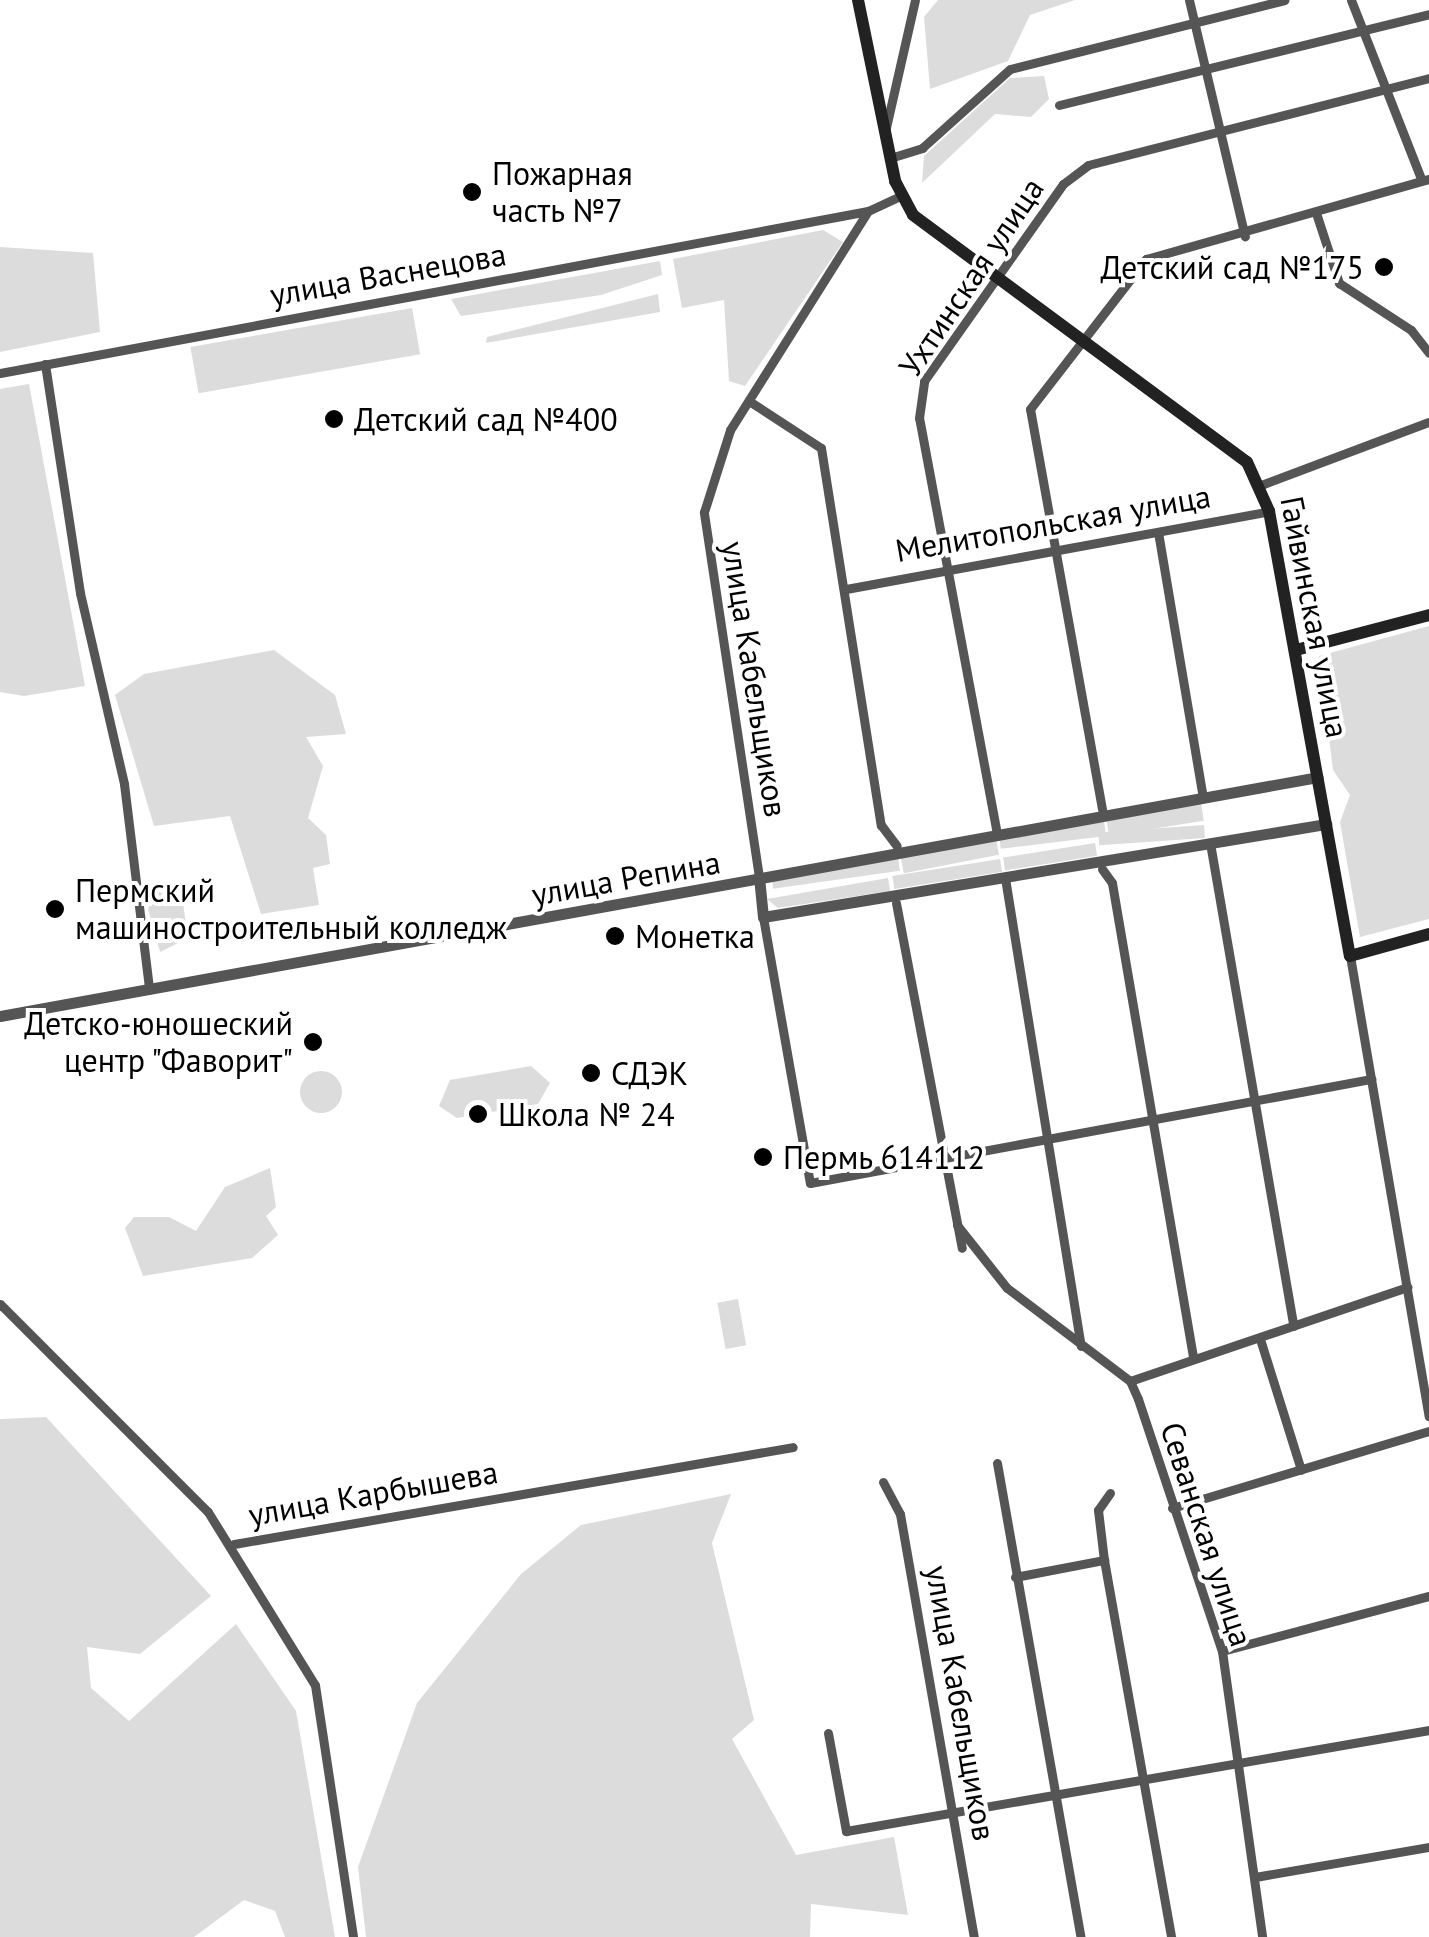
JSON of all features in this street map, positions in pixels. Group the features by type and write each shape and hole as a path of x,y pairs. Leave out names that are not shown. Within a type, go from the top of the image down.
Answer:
{"main road":[{"path":"858,0 900,196"},
{"name":"Гайвинская улица","path":"900,196 996,279 1239,454 1261,485 1270,511 1350,956"},
{"path":"1296,650 1429,614"},
{"path":"1350,956 1429,934"}],"street":[{"path":"885,133 901,92 915,0"},
{"path":"1188,0 1246,236"},
{"path":"890,158 922,148 1010,69 1284,0"},
{"path":"1102,809 1028,426 1080,340 1146,259 1316,216 1425,179 1382,91 1351,0"},
{"path":"1059,106 1429,14"},
{"name":"Ухтинская улица","path":"996,834 918,399 1063,184 1088,165 1429,78"},
{"name":"улица Васнецова","path":"0,373 868,211 900,196"},
{"name":"улица Кабельщиков","path":"868,211 749,401 715,470 704,537 760,899 810,1182 945,1157"},
{"path":"1316,216 1339,284 1412,330 1429,353"},
{"path":"45,364 80,592 124,784 149,989"},
{"path":"749,401 820,448 846,588 881,826 898,846"},
{"path":"1261,485 1429,422"},
{"name":"Мелитопольская улица","path":"846,588 1270,511"},
{"path":"1158,532 1203,797"},
{"name":"улица Репина","path":"0,1016 735,889 759,876 1318,777"},
{"path":"763,917 1326,824"},
{"path":"1210,844 1293,1326"},
{"path":"1102,870 1154,1120 1194,1359"},
{"path":"1005,878 1081,1346"},
{"path":"735,889 760,899"},
{"path":"896,903 962,1248"},
{"name":"Гайвинская улица","path":"1350,956 1429,1416"},
{"path":"945,1157 1371,1079"},
{"path":"957,1226 1007,1288 1130,1380 1407,1287"},
{"name":"улица Карбышева","path":"0,1304 234,1544 793,1447"},
{"path":"1260,1339 1301,1470"},
{"name":"Севанская улица","path":"1130,1380 1222,1652 1232,1765 1255,1877 1262,1937"},
{"path":"1172,1508 1429,1431"},
{"path":"997,1463 1014,1577 1081,1937"},
{"name":"улица Кабельщиков","path":"884,1482 900,1514 974,1937"},
{"path":"1110,1493 1098,1510 1104,1560 1171,1937"},
{"path":"234,1544 323,1712 353,1937"},
{"path":"1014,1577 1104,1560"},
{"path":"1222,1652 1429,1596"},
{"path":"828,1733 846,1831 1146,1784 1429,1730"},
{"path":"1255,1877 1429,1846"}],"shaded area":[{"path":"938,0 1075,0 1030,15 1008,61 930,89 924,17"},
{"path":"1044,76 1049,99 1031,117 995,114 922,183 924,156 1010,78"},
{"path":"823,230 843,242 745,386 729,381 724,300 682,308 673,259"},
{"path":"0,247 93,253 100,332 0,352"},
{"path":"660,261 662,275 601,295 461,316 451,299"},
{"path":"658,294 660,312 486,343 487,337"},
{"path":"412,308 420,354 199,393 190,347"},
{"path":"29,384 85,686 24,696 0,692 0,389"},
{"path":"1429,626 1429,919 1360,937 1340,822 1350,795 1333,770 1319,656"},
{"path":"274,650 335,695 346,734 306,737 323,766 308,818 326,835 330,864 313,868 319,905 261,914 230,816 154,826 115,695 144,674"},
{"path":"1201,803 1204,821 1109,836 1106,818"},
{"path":"1104,820 1106,836 1001,849 999,833"},
{"path":"1204,825 1205,838 1099,845 1098,832"},
{"path":"996,839 999,855 904,873 901,858"},
{"path":"1095,843 1097,856 1005,870 1003,858"},
{"path":"898,857 900,871 773,889 771,875"},
{"path":"1000,859 1002,872 894,889 892,876"},
{"path":"888,878 890,891 778,908 767,899"},
{"path":"155,890 183,903 188,938 160,952 148,909"},
{"path":"531,1066 550,1083 538,1104 457,1118 439,1106 450,1080"},
{"path":"321,1071 336,1077 342,1092 336,1107 321,1113 306,1107 300,1092 306,1077"},
{"path":"270,1168 276,1207 266,1216 278,1235 252,1258 143,1276 125,1228 134,1217 169,1217 196,1231 225,1187"},
{"path":"738,1299 746,1345 725,1349 717,1303"},
{"path":"46,1417 211,1596 140,1654 87,1647 91,1688 129,1721 236,1624 296,1711 335,1937 285,1937 275,1911 244,1900 194,1937 0,1937 0,1419"},
{"path":"731,1494 712,1543 754,1720 732,1739 796,1855 894,1837 908,1915 811,1904 810,1937 366,1937 358,1867 417,1703 521,1574 581,1525"}],"place":[{"name":"Пожарная часть №7","path":"472,192"},
{"name":"Детский сад №175","path":"1384,267"},
{"name":"Детский сад №400","path":"334,419"},
{"name":"Пермский машиностроительный колледж","path":"55,909"},
{"name":"Монетка","path":"615,936"},
{"name":"Детско-юношеский центр \"Фаворит\"","path":"313,1042"},
{"name":"СДЭК","path":"591,1073"},
{"name":"Школа № 24","path":"478,1114"},
{"name":"Пермь 614112","path":"763,1157"}]}
